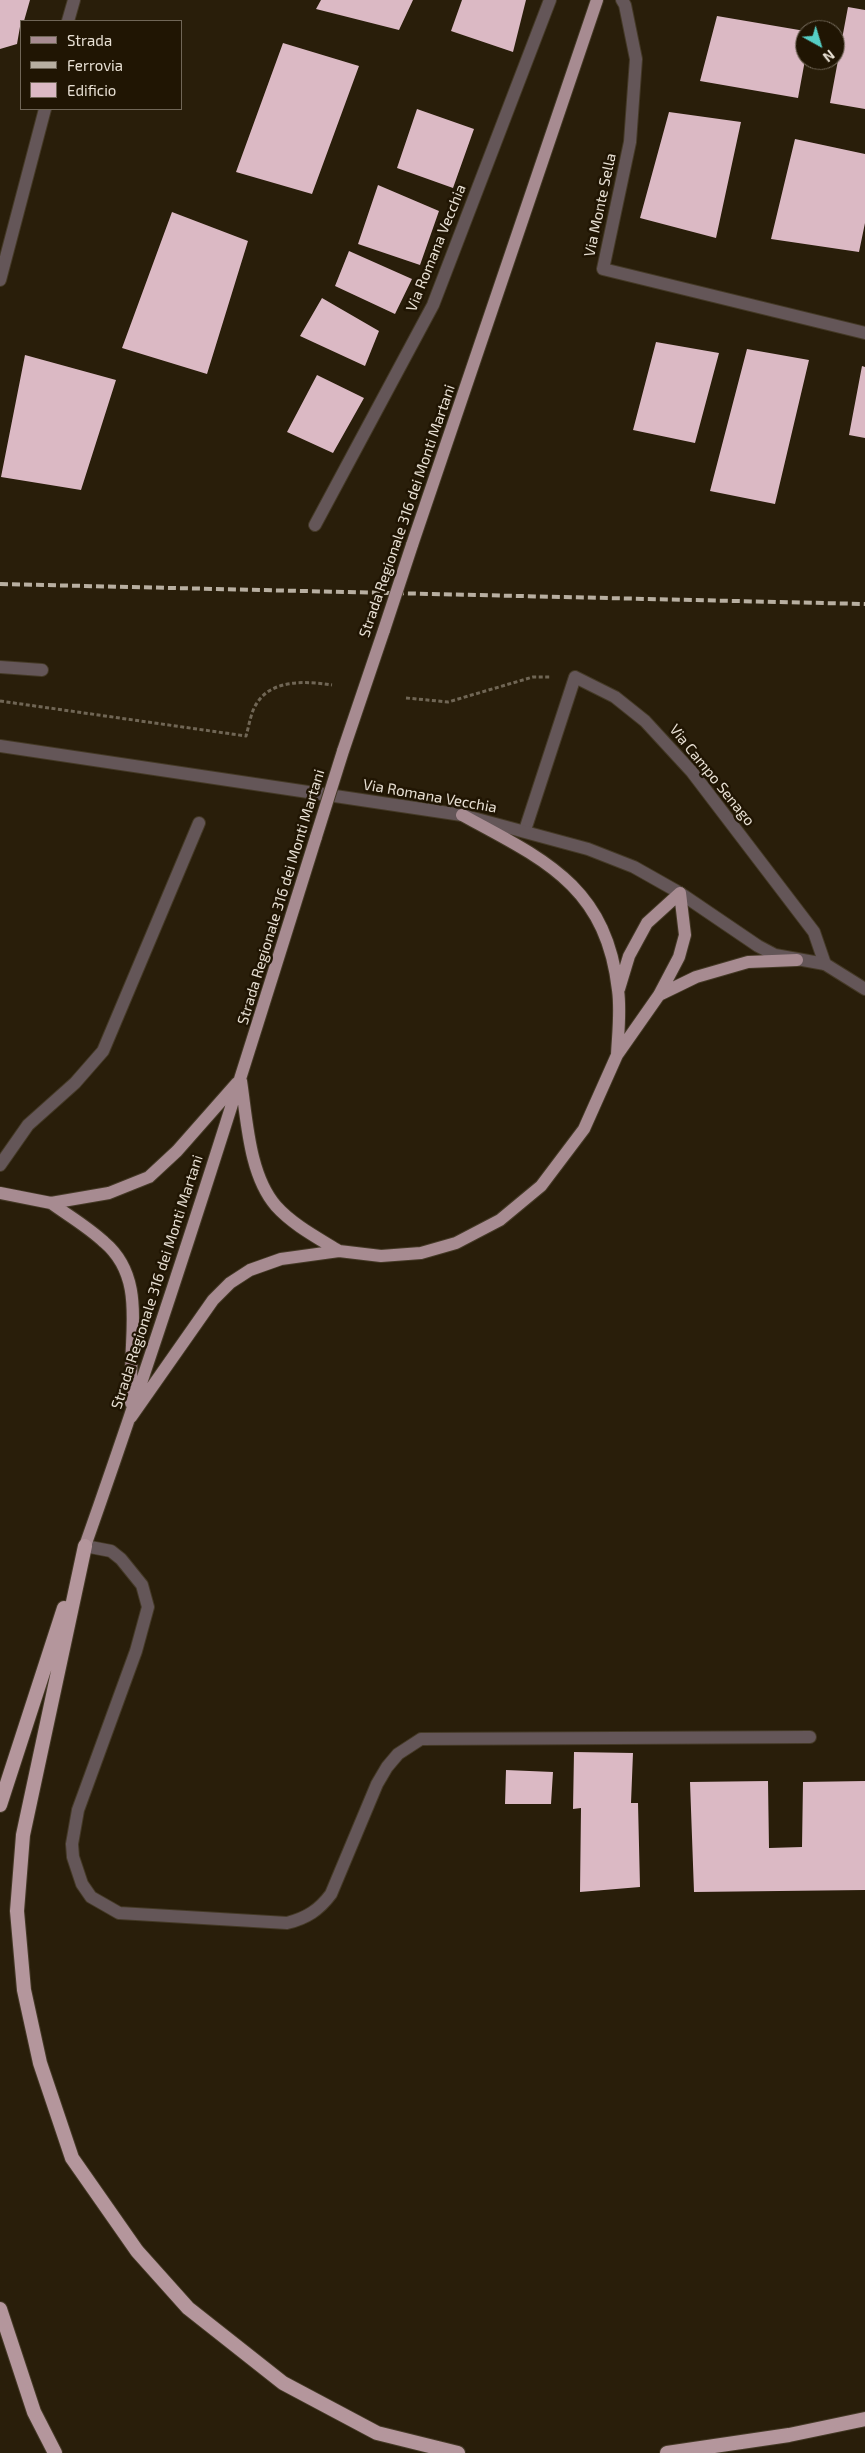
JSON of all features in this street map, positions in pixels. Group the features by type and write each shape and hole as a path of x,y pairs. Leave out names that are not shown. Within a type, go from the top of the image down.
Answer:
{"highway":[{"name":"Strada Regionale 316 dei Monti Martani","path":"0,1805 85,1546"},
{"path":"85,1546 23,1835 17,1912 24,1990 40,2063 72,2158 136,2251 188,2308 282,2383 377,2433 458,2453"},
{"path":"0,2309 34,2412 55,2453"},
{"path":"667,2453 789,2435 865,2419"}],"main road":[{"name":"Strada Regionale 316 dei Monti Martani","path":"85,1546 131,1417 241,1079 343,751 598,0"},
{"path":"462,815 542,859 578,889 593,910 609,942 619,991 617,1055"},
{"path":"619,991 629,956 647,924 680,893"},
{"path":"131,1417 213,1300 230,1283 250,1270 281,1259 339,1251 381,1256 421,1253 456,1243 500,1220 541,1186 584,1130 617,1055 659,995 679,958 685,936 680,893"},
{"path":"659,995 696,977 748,962 797,960"},
{"path":"0,1193 51,1203 109,1193 149,1177 177,1151 241,1079"},
{"path":"241,1079 252,1157 275,1205 288,1217 339,1251"},
{"path":"51,1203 105,1242 117,1256 127,1273 133,1292 135,1317 131,1417"}],"street":[{"path":"68,20 74,0"},
{"name":"Via Romana Vecchia","path":"315,524 433,305 550,0"},
{"name":"Via Monte Sella","path":"622,0 625,6 636,59 630,142 603,269 865,334"},
{"path":"0,280 45,110"},
{"path":"0,667 42,670"},
{"path":"525,830 575,677"},
{"name":"Via Campo Senago","path":"575,677 615,698 645,721 692,772 814,932 824,964"},
{"name":"Via Romana Vecchia","path":"0,746 462,815 525,830 588,849 634,867 680,893 758,946 775,955 824,964"},
{"path":"0,1165 28,1125 75,1083 103,1051 199,824"},
{"path":"824,964 865,989"},
{"path":"85,1546 111,1551 121,1559 142,1585 148,1607 136,1651 78,1810 72,1844 76,1870 82,1884 92,1897 120,1913 287,1923 310,1915 321,1907 331,1894 376,1784 386,1767 407,1747 421,1738 810,1738"}],"path":[{"path":"406,698 448,702 533,677 575,677"},
{"path":"0,702 246,736 256,704 265,693 294,682 332,685"}],"building":[{"path":"0,0 30,0 24,20 20,20 17,44 0,49"},
{"path":"321,0 413,0 399,30 316,9"},
{"path":"462,0 526,0 513,52 451,31"},
{"path":"848,7 865,10 865,109 830,103 836,70 845,70 845,23"},
{"path":"717,16 795,29 795,70 803,70 798,98 700,81"},
{"path":"283,43 359,66 312,194 236,172"},
{"path":"417,109 474,129 453,188 397,168"},
{"path":"669,112 741,122 716,238 640,218"},
{"path":"795,139 865,154 865,223 859,252 771,239"},
{"path":"378,185 439,211 420,265 358,244"},
{"path":"172,212 248,241 207,374 122,348"},
{"path":"349,251 412,279 395,314 335,286"},
{"path":"322,298 379,331 365,366 300,336"},
{"path":"656,342 719,353 695,443 633,430"},
{"path":"747,349 809,360 775,504 710,491"},
{"path":"25,355 116,380 81,490 1,477"},
{"path":"862,366 865,367 865,438 849,435"},
{"path":"317,375 364,398 333,453 287,432"},
{"path":"574,1752 633,1753 631,1803 638,1803 640,1887 580,1892 581,1808 573,1809"},
{"path":"506,1770 553,1772 551,1804 505,1804"},
{"path":"768,1781 769,1848 802,1847 803,1782 865,1781 865,1890 694,1892 690,1782"}],"railway":[{"path":"0,584 865,604"}]}
